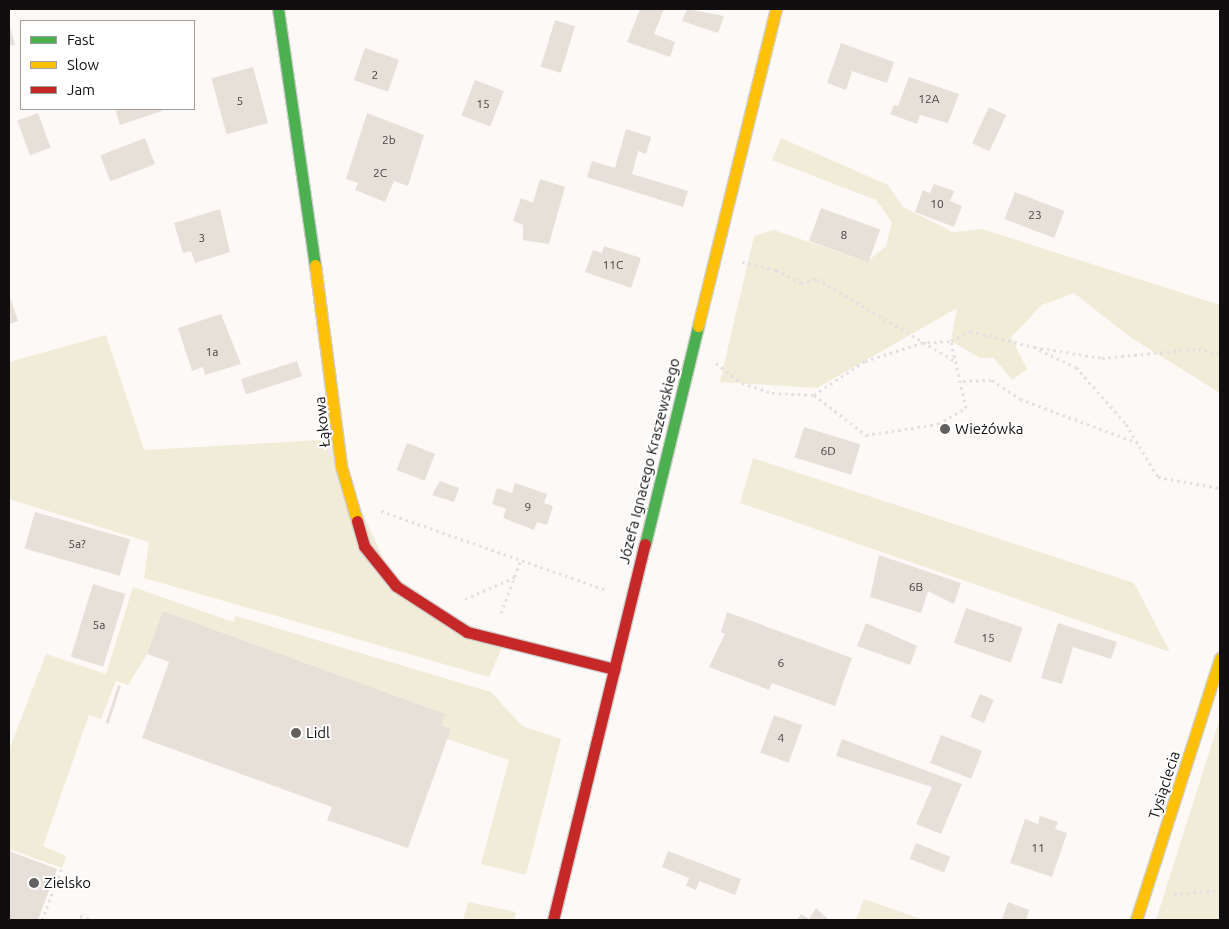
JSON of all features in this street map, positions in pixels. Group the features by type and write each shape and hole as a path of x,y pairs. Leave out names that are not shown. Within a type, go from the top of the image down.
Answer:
{"street":[{"name":"Łąkowa","path":"278,9 294,90 348,499 364,546 396,586 432,614 467,632 504,643 614,669"},
{"name":"Józefa Ignacego Kraszewskiego","path":"553,920 630,599 776,9"},
{"name":"Tysiąclecia","path":"1136,920 1220,658"}],"path":[{"path":"734,260 776,270 801,283 817,279 921,343 957,362"},
{"path":"814,395 864,361 921,343 951,340 970,331 1034,348 1102,358 1198,349 1220,354"},
{"path":"710,358 742,383 772,393 814,395 866,435 938,424 966,408 963,381 951,340"},
{"path":"1034,348 1076,367 1138,444 1158,477 1220,488"},
{"path":"963,381 992,380 1020,399 1138,444"},
{"path":"348,499 630,599"},
{"path":"504,643 501,614 521,560"},
{"path":"432,614 515,577"},
{"path":"42,920 62,868"},
{"path":"1143,896 1220,890"},
{"path":"80,916 92,920"}],"shaded area":[{"path":"781,138 888,185 903,207 953,232 982,229 1220,305 1220,393 1130,337 1074,293 1042,305 1011,337 1027,369 1012,380 994,358 980,358 951,341 957,308 817,388 720,382 754,236 774,230 867,262 886,246 892,222 876,200 772,160"},
{"path":"106,335 144,450 339,439 341,466 396,586 504,643 489,677 144,578 149,542 9,499 9,362"},
{"path":"753,458 1134,583 1170,652 740,503"},
{"path":"133,587 233,622 236,616 491,692 522,726 561,739 526,875 481,864 509,760 447,739 451,729 441,725 444,714 163,611 147,654 128,685 116,681 101,719 89,715 43,846 66,856 62,868 9,849 9,750 46,654 106,674"},
{"path":"1220,718 1220,920 1156,920"},
{"path":"864,899 924,920 856,920"},
{"path":"468,902 516,912 514,920 463,920"}],"building":[{"path":"640,9 664,9 654,34 675,42 670,57 627,42"},
{"path":"687,9 724,16 718,33 682,21"},
{"path":"555,20 575,26 561,73 541,67"},
{"path":"9,23 15,45 9,46"},
{"path":"841,43 894,62 887,83 852,71 846,90 827,83"},
{"path":"365,48 399,60 388,92 354,80"},
{"path":"253,67 268,123 226,134 211,78"},
{"path":"909,77 959,94 948,123 920,115 917,124 890,114 894,105 898,106"},
{"path":"475,80 504,91 490,127 461,115"},
{"path":"989,107 1006,115 989,151 972,143"},
{"path":"115,110 162,111 120,125"},
{"path":"38,113 51,148 30,155 17,121"},
{"path":"367,113 424,135 408,186 394,181 385,202 355,190 358,183 346,179"},
{"path":"626,129 651,137 646,154 638,151 632,174 688,191 683,207 587,177 592,161 615,168"},
{"path":"145,138 155,164 110,181 100,155"},
{"path":"540,179 565,187 549,244 523,240 523,225 513,221 521,198 533,203"},
{"path":"934,184 954,191 950,201 962,206 954,227 915,212 923,190 930,193"},
{"path":"1015,192 1064,211 1054,238 1005,219"},
{"path":"821,208 880,230 868,262 809,241"},
{"path":"220,209 230,252 195,263 191,251 183,253 174,223"},
{"path":"604,246 641,258 631,288 585,272 593,250 602,253"},
{"path":"9,294 18,321 9,324"},
{"path":"221,314 241,364 205,375 203,367 192,371 178,328"},
{"path":"297,361 302,376 246,394 241,379"},
{"path":"804,427 860,444 851,475 795,458"},
{"path":"407,443 435,454 425,481 397,470"},
{"path":"440,481 459,488 454,502 432,495"},
{"path":"515,483 547,494 544,503 553,506 547,525 537,522 534,530 503,518 506,509 492,504 497,488 512,493"},
{"path":"35,512 130,539 120,576 25,549"},
{"path":"879,555 961,583 954,604 928,591 921,613 870,597"},
{"path":"93,584 126,594 103,667 71,657"},
{"path":"966,608 1023,628 1011,663 954,643"},
{"name":"Lidl","path":"163,611 445,714 441,725 451,729 408,848 327,820 332,807 142,738 169,662 147,654"},
{"path":"727,612 852,658 835,706 772,683 769,690 709,667 725,634 721,632"},
{"path":"866,623 917,646 910,665 857,646"},
{"path":"1058,623 1117,642 1111,659 1073,647 1062,684 1041,678"},
{"path":"118,685 121,686 108,724 106,723"},
{"path":"980,694 994,700 984,723 970,717"},
{"path":"774,715 802,725 789,763 760,753"},
{"path":"941,735 982,751 971,779 930,763"},
{"path":"842,739 962,784 941,834 916,824 932,787 836,756"},
{"path":"1040,816 1058,822 1055,829 1067,833 1052,877 1010,863 1025,819 1038,824"},
{"path":"916,843 950,857 944,873 910,859"},
{"path":"9,851 57,869 38,920 9,920"},
{"path":"668,851 741,879 735,895 699,881 696,890 686,886 689,878 662,867"},
{"path":"1008,902 1029,910 1026,920 1002,920"},
{"path":"816,908 829,920 797,920 801,914 809,919"}],"traffic: fast":[{"path":"278,9 315,265"},
{"path":"645,544 698,326"}],"traffic: slow":[{"path":"698,326 776,9"},
{"path":"315,265 341,466 357,521"},
{"path":"1136,920 1220,658"}],"traffic: jam":[{"path":"357,521 364,546 396,586 467,632 614,669"},
{"path":"553,920 645,544"}],"place":[{"name":"Wieżówka","path":"945,429"},
{"name":"Lidl","path":"296,733"},
{"name":"Zielsko","path":"34,883"}]}
